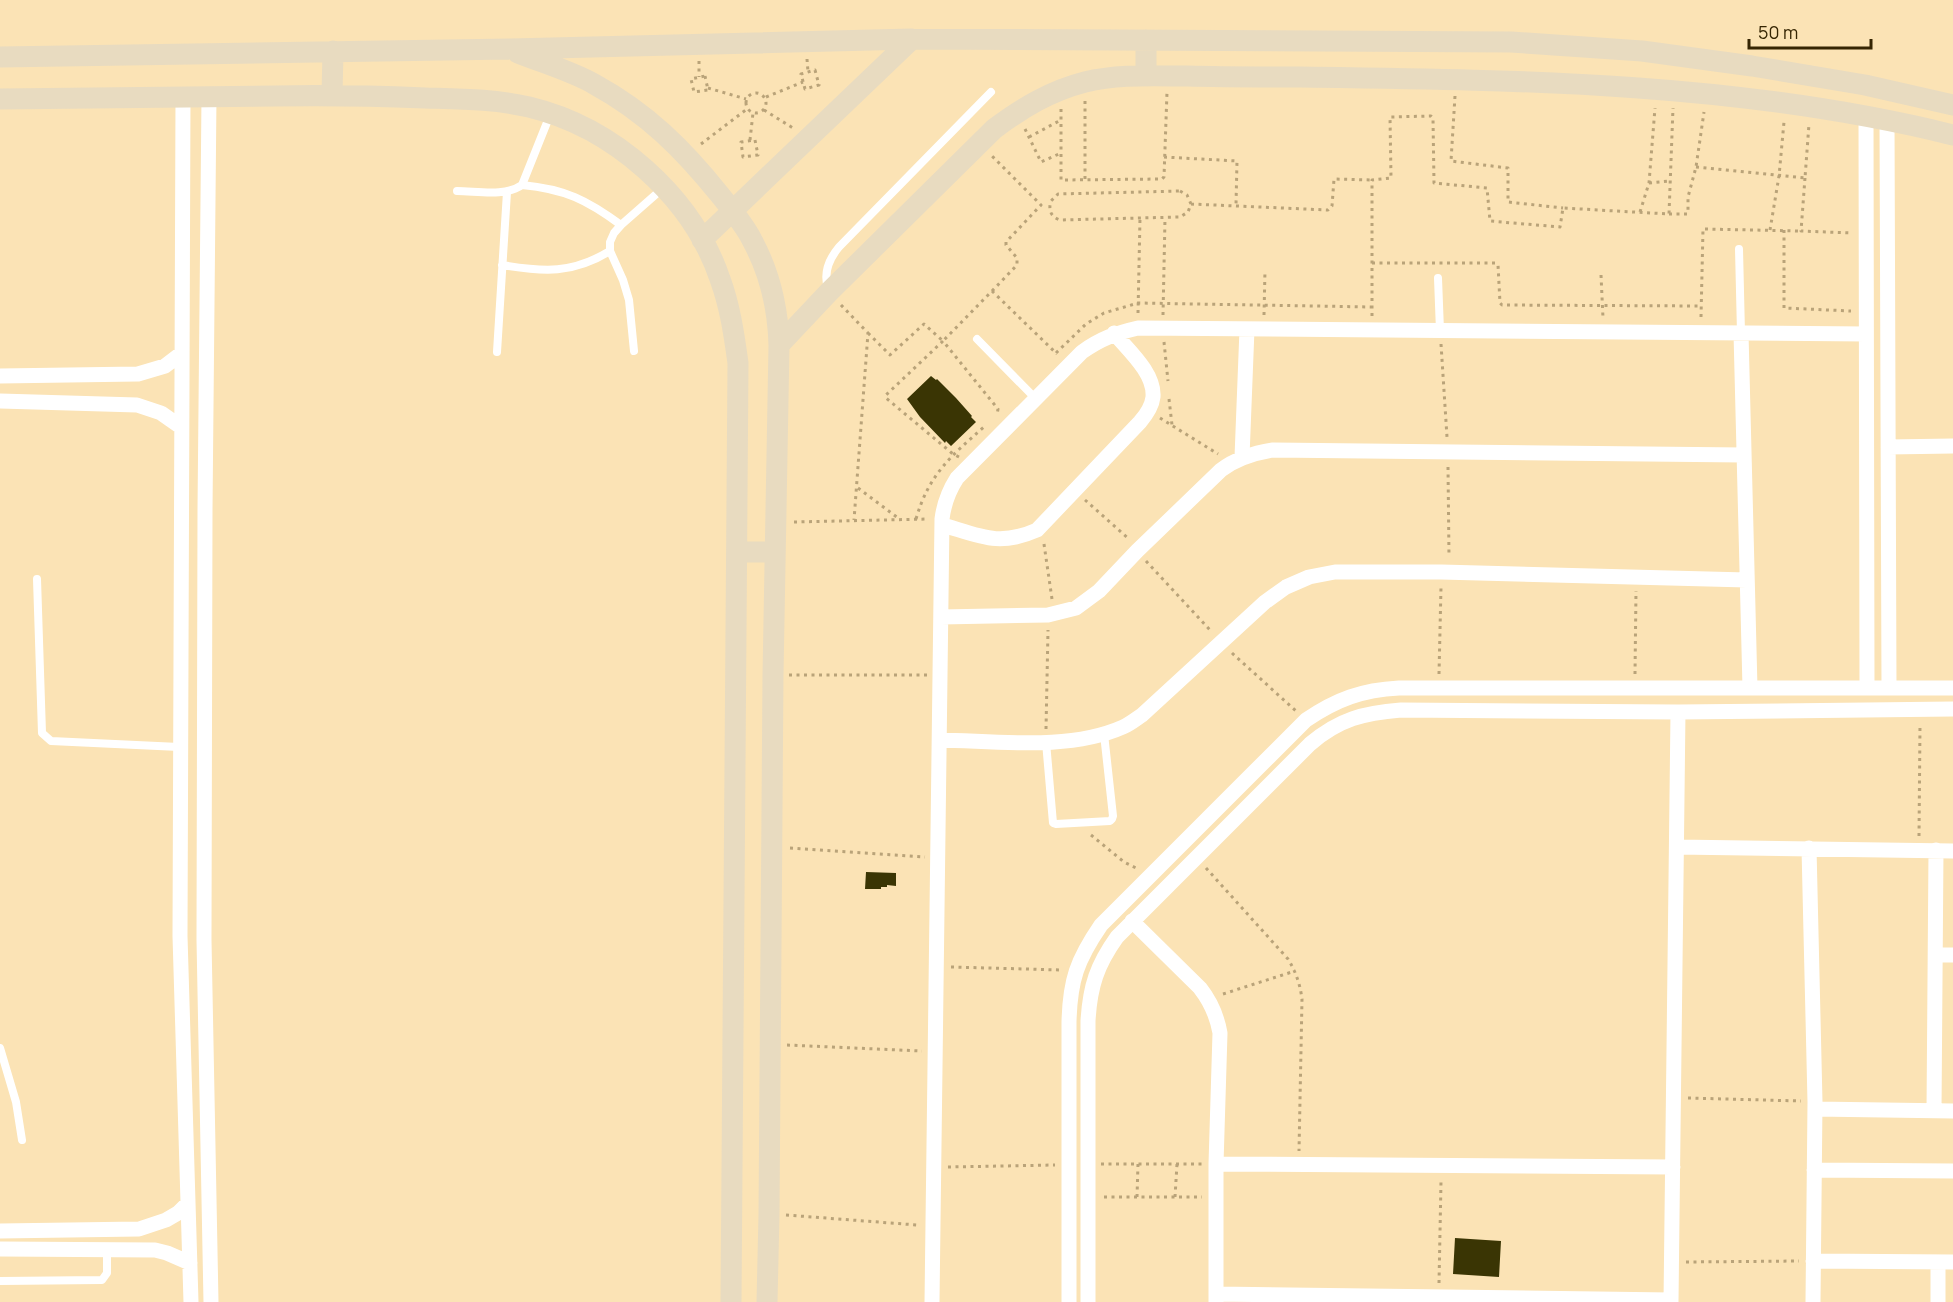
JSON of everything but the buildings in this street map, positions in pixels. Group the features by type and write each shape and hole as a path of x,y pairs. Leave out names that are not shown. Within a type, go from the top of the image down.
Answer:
{"street":[{"path":"702,240 912,39"},
{"path":"0,57 511,50 912,39 1511,42 1642,51 1752,66 1842,81 1953,105"},
{"path":"1146,40 1146,76"},
{"path":"511,50 593,83 643,115 687,155 733,211 752,240 769,279 778,316 767,1302"},
{"path":"332,95 333,51"},
{"path":"779,345 829,292 994,129 1017,111 1038,99 1085,82 1113,77 1146,76 1456,79 1665,90 1866,115 1953,135"},
{"path":"0,99 332,95 480,100 528,107 551,114 596,135 627,155 664,188 702,240 719,277 732,319 738,363 731,1302"},
{"path":"183,97 180,936 191,1302"},
{"path":"209,97 204,940 211,1302"},
{"path":"1866,115 1867,687"},
{"path":"1887,120 1888,687"},
{"path":"933,1302 942,522 944,504 957,478 1082,352 1097,341 1114,333 1137,328 1866,334"},
{"path":"1237,460 1247,329"},
{"path":"942,522 989,539 1005,540 1022,537 1037,530 1140,422 1149,411 1153,397 1152,384 1114,333"},
{"path":"1742,333 1750,688"},
{"path":"0,376 138,374 165,366 182,353"},
{"path":"0,401 137,405 161,413 182,427"},
{"path":"1888,447 1953,446"},
{"path":"941,617 1051,614 1076,608 1099,591 1221,470 1257,452 1274,450 1744,455"},
{"path":"181,510 205,510"},
{"path":"738,552 774,552"},
{"path":"940,740 1046,742 1104,734 1124,727 1142,715 1265,602 1286,587 1309,577 1335,572 1441,572 1747,580"},
{"path":"1069,1302 1070,996 1076,971 1086,947 1101,925 1306,720 1338,701 1357,693 1376,689 1949,687 1949,709 1678,712 1401,710 1363,715 1330,728 1310,744 1132,921 1104,955 1094,976 1089,998 1088,1302"},
{"path":"1538,688 1538,710"},
{"path":"1132,921 1200,988 1209,999 1218,1021 1220,1033 1216,1164 1216,1298 1439,1297 1671,1301 1678,712"},
{"path":"1238,788 1251,803"},
{"path":"1677,847 1953,851"},
{"path":"1809,848 1815,1105 1813,1302"},
{"path":"1934,1111 1936,850"},
{"path":"1936,955 1953,955"},
{"path":"1069,1067 1088,1067"},
{"path":"1815,1105 1953,1111"},
{"path":"1216,1164 1673,1167"},
{"path":"1814,1170 1953,1171"},
{"path":"0,1231 139,1229 166,1220 188,1203"},
{"path":"0,1249 156,1250 190,1263"},
{"path":"1813,1261 1946,1262 1938,1302"}],"lane":[{"path":"829,292 826,273 832,254 991,92"},
{"path":"456,191 507,192 516,190 522,185 551,114"},
{"path":"522,185 577,196 600,209 621,225"},
{"path":"634,351 629,300 610,251 610,242 621,225 664,188"},
{"path":"497,352 507,192"},
{"path":"1740,249 1742,333"},
{"path":"502,264 545,271 562,270 587,263 610,251"},
{"path":"1438,278 1440,331"},
{"path":"977,339 1035,399"},
{"path":"37,579 42,734 44,737 51,741 179,747"},
{"path":"1046,742 1053,823 1112,819 1104,734"},
{"path":"0,1048 3,1066 16,1102 22,1140"},
{"path":"0,1281 102,1280 107,1273 107,1250"}],"path":[{"path":"815,70 818,85 805,89 803,82 801,74 815,70"},
{"path":"708,88 705,76 691,79 694,92 708,88 746,99"},
{"path":"1062,89 1060,180 1162,179 1164,177 1168,76"},
{"path":"1456,79 1451,161 1508,168 1508,202 1563,208 1688,213 1688,197 1696,167 1706,95"},
{"path":"765,98 803,82"},
{"path":"1085,82 1085,180"},
{"path":"1665,90 1670,181 1669,214"},
{"path":"1640,212 1649,183 1665,90"},
{"path":"747,109 746,99 755,92 765,98 764,110"},
{"path":"1770,230 1779,176 1786,104"},
{"path":"1810,107 1801,231 1866,234"},
{"path":"747,109 753,113 764,110 808,138"},
{"path":"687,155 747,109"},
{"path":"1017,111 1041,162 1061,153"},
{"path":"750,140 753,113"},
{"path":"1191,204 1328,210 1332,206 1334,179 1391,178 1390,117 1431,116 1434,121 1434,183 1487,188 1491,222 1560,227 1563,208"},
{"path":"1029,137 1061,120"},
{"path":"750,140 755,140 758,154 744,158 741,142 750,140"},
{"path":"979,143 1041,205 1049,205"},
{"path":"1164,158 1237,161 1236,205"},
{"path":"1696,167 1804,178"},
{"path":"1372,180 1372,330"},
{"path":"1649,183 1670,181"},
{"path":"1180,191 1187,195 1191,204 1185,216 1180,218 1060,220 1052,215 1049,205 1058,194 1180,191"},
{"path":"992,291 1017,265 1017,258 1006,242 1041,205"},
{"path":"1137,328 1140,218"},
{"path":"1165,218 1163,328 1168,382"},
{"path":"1784,230 1784,309 1866,311"},
{"path":"1372,263 1495,262 1498,265 1502,305 1701,306"},
{"path":"1264,270 1264,329"},
{"path":"1601,275 1603,332"},
{"path":"829,292 868,333 854,520"},
{"path":"1056,353 1086,324 1104,313 1138,303 1372,307"},
{"path":"973,462 953,454 886,396 943,341 998,409 997,415"},
{"path":"1169,393 1172,425"},
{"path":"1149,411 1237,460"},
{"path":"916,519 922,499 932,480 953,454 988,423"},
{"path":"857,487 900,519"},
{"path":"1075,491 1138,550 1221,642 1306,720"},
{"path":"776,523 900,519 942,522"},
{"path":"1041,526 1051,614 1046,742"},
{"path":"1439,688 1441,572"},
{"path":"1635,688 1636,577"},
{"path":"773,675 941,675"},
{"path":"1919,850 1920,708"},
{"path":"1080,822 1100,844 1150,876"},
{"path":"772,847 938,858"},
{"path":"1197,858 1288,959 1300,985 1302,999 1299,1164"},
{"path":"937,966 1076,971"},
{"path":"1209,999 1295,971"},
{"path":"770,1044 936,1051"},
{"path":"1674,1098 1815,1105"},
{"path":"1088,1164 1216,1164"},
{"path":"1137,1164 1137,1197"},
{"path":"1175,1197 1176,1164"},
{"path":"934,1167 1069,1165"},
{"path":"1439,1297 1441,1165"},
{"path":"1088,1197 1216,1197"},
{"path":"769,1214 933,1227"},
{"path":"1672,1262 1813,1261"}]}
